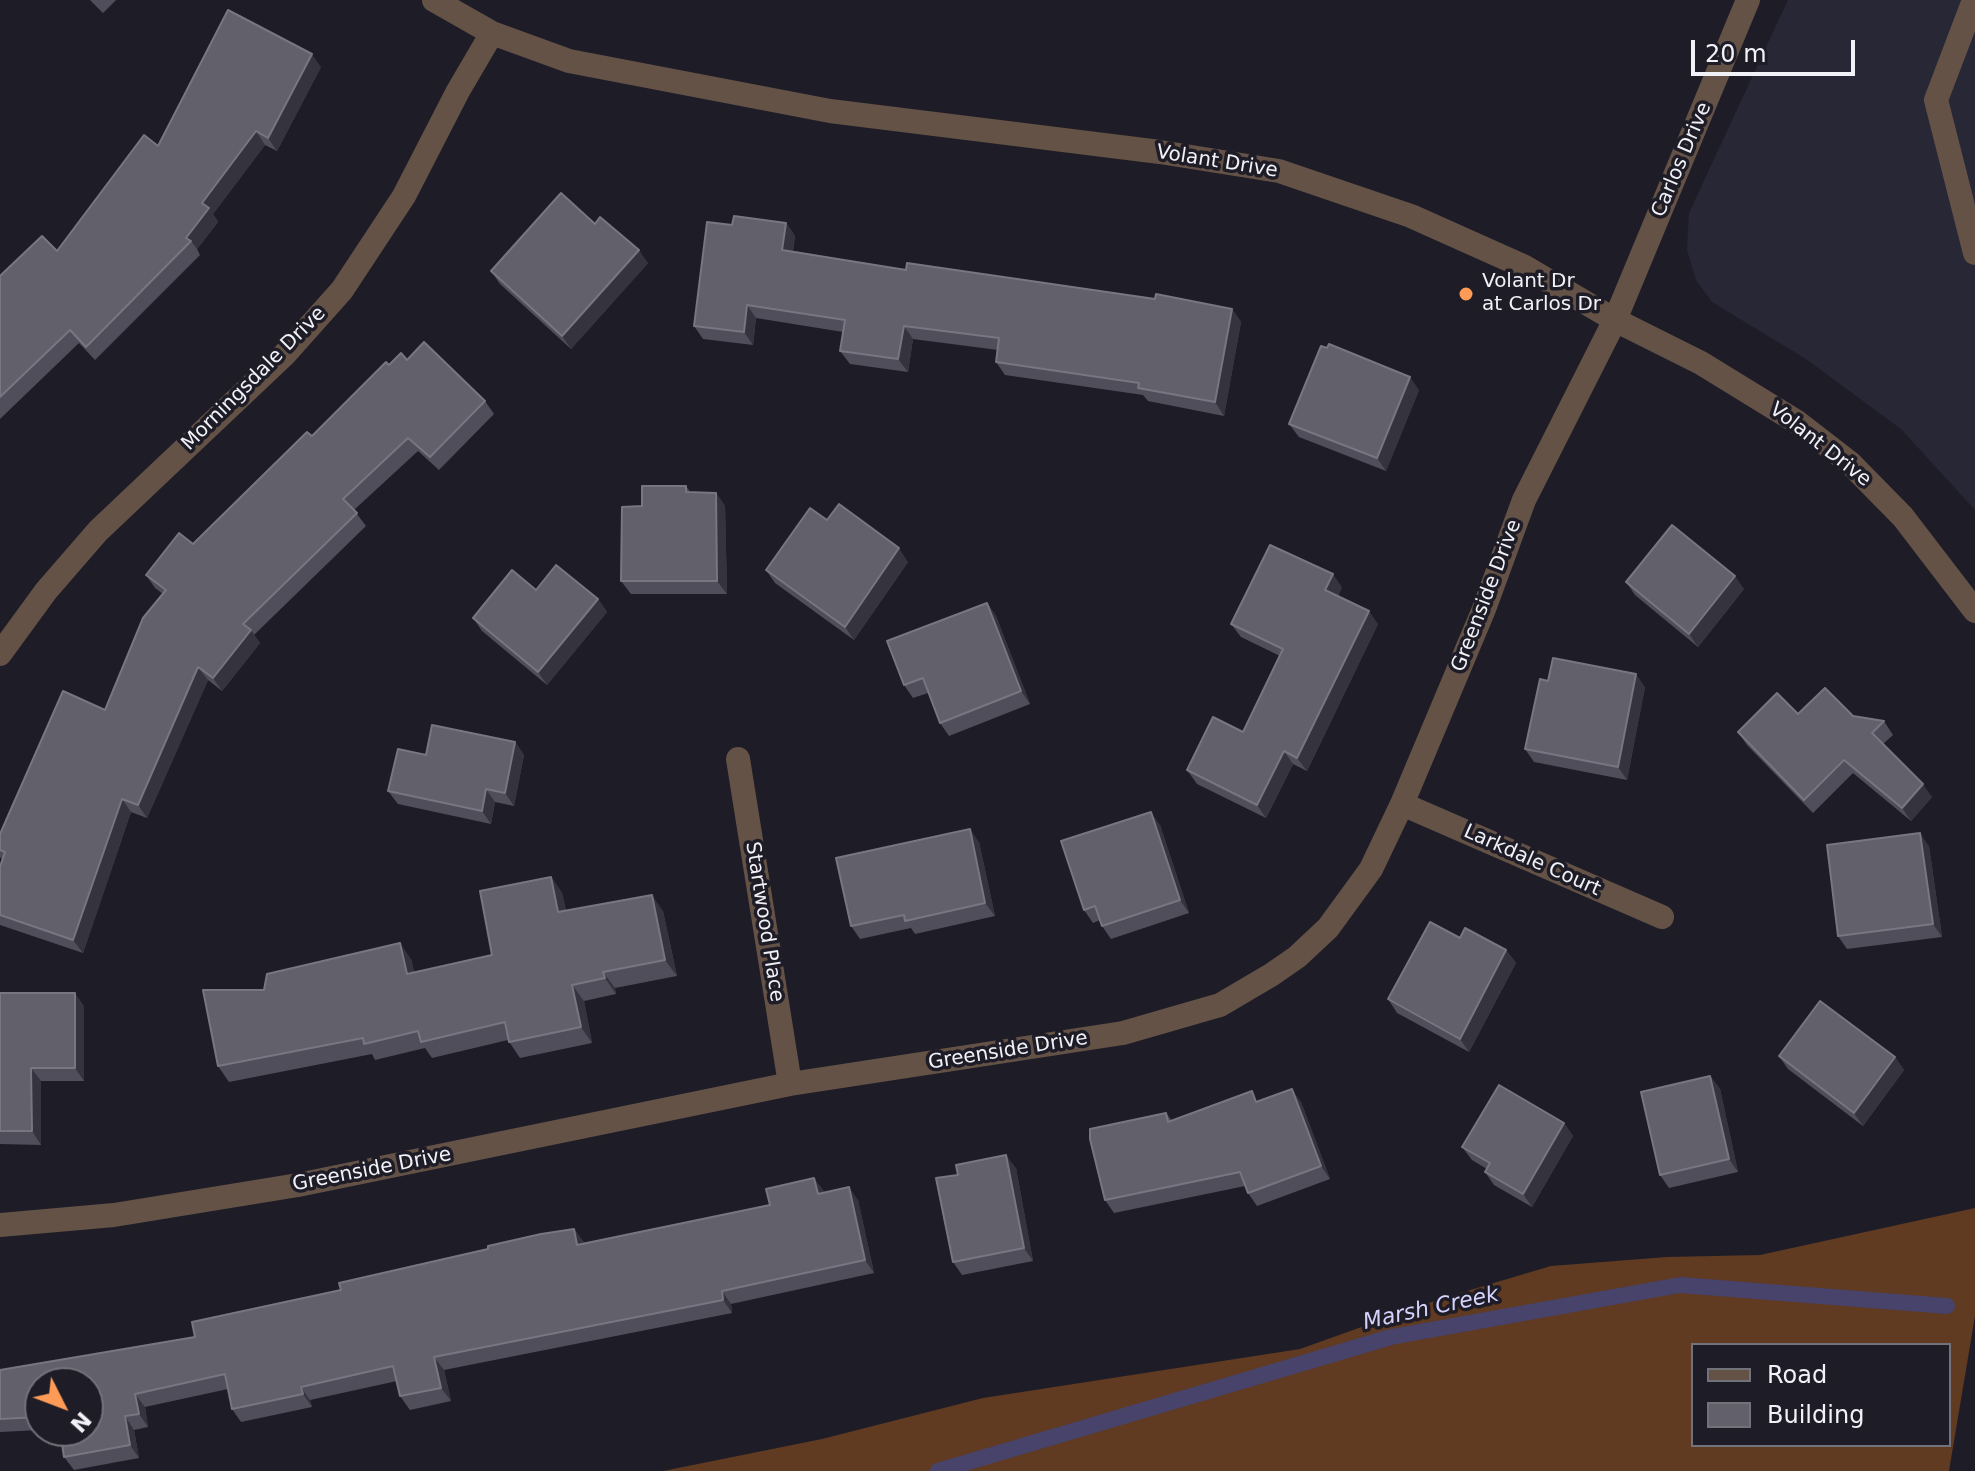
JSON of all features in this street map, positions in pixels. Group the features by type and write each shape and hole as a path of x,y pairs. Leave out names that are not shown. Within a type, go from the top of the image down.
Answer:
{"street":[{"name":"Volant Drive","path":"434,0 492,33 569,61 830,111 1160,152 1279,171 1411,216 1525,267 1615,320 1701,363 1797,422 1850,463 1903,517 1975,611"},
{"name":"Carlos Drive","path":"1615,320 1748,0"},
{"path":"1974,0 1936,100 1975,253"},
{"name":"Morningsdale Drive","path":"0,654 46,591 98,531 285,354 342,290 404,196 492,33"},
{"name":"Greenside Drive","path":"0,1225 114,1215 298,1185 790,1084 1123,1033 1220,1005 1297,957 1328,928 1371,869 1402,804 1484,609 1524,500 1615,320"},
{"name":"Startwood Place","path":"738,759 790,1084"},
{"name":"Larkdale Court","path":"1402,804 1662,917"}],"shaded area":[{"path":"1788,0 1975,0 1975,510 1901,429 1806,359 1712,302 1696,280 1687,250 1689,213"},
{"path":"1975,1208 1975,1316 1949,1471 663,1471 822,1439 983,1398 1300,1349 1440,1299 1551,1266 1667,1257 1760,1255"}],"building":[{"path":"228,10 312,54 268,138 256,131 202,203 209,208 186,238 191,241 86,347 70,330 0,397 0,276 42,236 57,251 144,135 158,146"},
{"path":"561,193 595,224 600,217 639,250 562,336 491,271"},
{"path":"734,216 786,223 782,250 906,270 907,263 1155,299 1156,294 1232,309 1215,402 1138,388 1139,383 996,362 999,338 904,326 898,359 840,351 845,320 747,305 744,332 694,326 707,222 732,225"},
{"path":"424,342 485,401 430,457 408,438 343,499 357,513 243,624 251,630 213,678 198,667 138,805 122,799 73,940 0,915 0,867 5,852 0,850 0,834 63,691 105,710 143,618 166,590 146,575 179,533 193,544 307,432 312,436 386,362 389,365 401,353 407,360"},
{"path":"1329,344 1410,377 1377,458 1289,424 1321,346 1327,348"},
{"path":"642,486 686,486 686,492 716,493 717,581 621,581 622,507 642,506"},
{"path":"839,504 899,548 845,627 766,570 810,508 827,520"},
{"path":"1672,525 1735,576 1689,634 1626,582"},
{"path":"1270,545 1333,574 1325,590 1369,611 1297,758 1284,751 1257,805 1187,770 1213,717 1243,732 1283,649 1231,624"},
{"path":"556,565 598,599 538,672 473,618 512,570 536,590"},
{"path":"987,603 1021,691 940,723 923,678 904,685 887,641"},
{"path":"1553,658 1636,674 1618,767 1525,749 1540,679 1548,681"},
{"path":"1825,688 1853,716 1884,721 1872,733 1923,784 1902,808 1844,760 1804,800 1738,732 1777,693 1798,714"},
{"path":"432,725 515,742 505,793 486,789 482,811 388,791 398,749 426,755"},
{"path":"1151,812 1180,900 1102,926 1095,906 1084,910 1061,841"},
{"path":"970,829 985,903 905,921 904,915 851,926 836,858"},
{"path":"1920,833 1933,924 1838,936 1827,845"},
{"path":"551,877 558,912 652,895 665,960 603,972 605,978 572,985 581,1027 509,1042 505,1022 421,1042 418,1031 364,1044 363,1038 218,1066 203,990 264,990 267,974 400,943 407,974 492,955 480,891"},
{"path":"1430,922 1460,938 1465,928 1506,950 1460,1039 1388,999"},
{"path":"0,993 75,993 75,1068 31,1068 32,1131 0,1131"},
{"path":"1820,1001 1895,1057 1854,1113 1779,1056"},
{"path":"1710,1076 1729,1159 1660,1175 1641,1092"},
{"path":"1499,1085 1564,1123 1523,1194 1485,1172 1490,1163 1462,1147"},
{"path":"1292,1089 1321,1166 1248,1193 1240,1172 1105,1200 1090,1129 1166,1113 1168,1122 1252,1091 1256,1102"},
{"path":"1006,1155 1024,1248 953,1262 936,1178 958,1175 956,1165"},
{"path":"814,1178 818,1194 849,1187 865,1260 722,1291 723,1300 434,1357 441,1388 400,1396 393,1366 301,1387 303,1394 232,1409 225,1374 135,1394 139,1414 125,1416 130,1445 64,1457 62,1447 104,1447 104,1367 24,1367 24,1418 0,1419 0,1370 195,1337 192,1322 341,1290 339,1283 541,1234 574,1229 577,1245 770,1205 766,1189"}],"waterway":[{"name":"Marsh Creek","path":"938,1471 1391,1337 1680,1285 1947,1306"}],"place":[{"name":"Volant Dr at Carlos Dr","path":"1466,294"}]}
